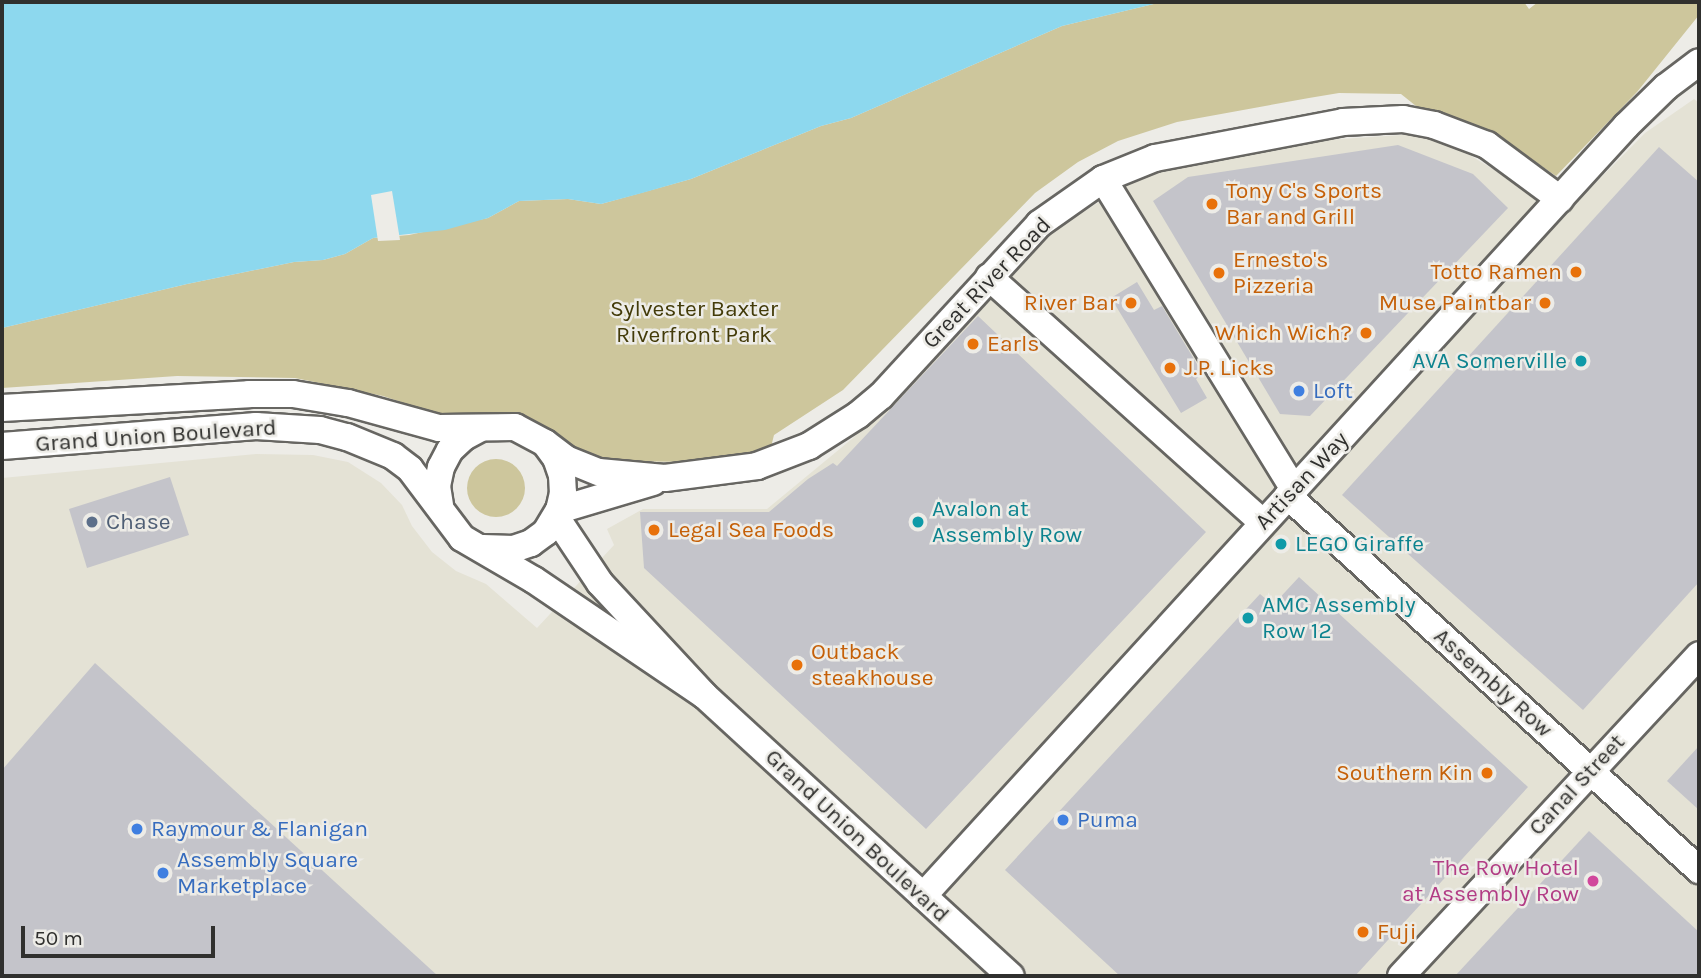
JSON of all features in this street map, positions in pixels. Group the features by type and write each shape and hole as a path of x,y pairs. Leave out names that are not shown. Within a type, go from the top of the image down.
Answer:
{"street":[{"name":"Artisan Way","path":"923,896 1626,126 1695,70"},
{"name":"Great River Road","path":"558,514 665,478 757,466 784,458 835,431 881,396 1040,224 1103,179 1155,158 1343,122 1403,119 1434,125 1487,145 1560,199"},
{"name":"Assembly Row","path":"1103,179 1291,493 1699,870"},
{"path":"989,277 1263,523"},
{"name":"Grand Union Boulevard","path":"2,408 249,394 293,394 348,403 439,428 481,428 498,425 515,427 545,443"},
{"name":"Grand Union Boulevard","path":"2,446 256,426 320,430 347,437 393,456 410,469 439,505"},
{"path":"481,428 464,437 445,459 437,486 439,505 448,523 461,538 479,548 496,551 531,543 546,532 558,514 564,493 562,475 545,443"},
{"name":"Great River Road","path":"545,443 566,459 598,472 665,478"},
{"name":"Grand Union Boulevard","path":"558,514 600,583 704,695 1011,976"},
{"name":"Grand Union Boulevard","path":"479,548 534,580 704,695"},
{"name":"Canal Street","path":"1401,976 1699,651"}],"shaded area":[{"path":"1694,99 1699,103 1699,976 2,976 2,478 256,454 313,455 348,462 381,483 402,505 412,526 432,552 456,571 486,584 537,628 614,545 607,529 643,509 767,509 853,438 957,324 1048,234 1139,177 1279,143 1433,133 1566,213 1645,133"}],"green space":[{"name":"Sylvester Baxter Riverfront Park","path":"1162,2 1524,2 1529,9 1538,2 1699,2 1699,15 1637,92 1556,176 1491,132 1451,116 1421,110 1401,94 1339,93 1177,122 1118,141 1078,162 1035,193 843,390 774,435 771,447 735,457 696,462 609,461 572,449 543,427 515,413 437,414 383,396 295,378 177,376 2,388 2,328 187,284 294,262 323,260 345,254 373,238 409,235 488,218 519,201 568,199 601,204 691,179 821,126 851,118 1062,26"},
{"path":"490,459 502,459 517,467 525,482 525,494 517,509 502,517 490,517 475,509 467,494 467,482 475,467"}],"water":[{"path":"2,2 1162,2 1062,26 851,118 821,126 691,179 642,193 601,204 568,199 519,201 488,218 445,230 373,238 345,254 323,260 294,262 187,284 2,328"}],"pier":[{"path":"392,191 400,240 378,241 371,195"}],"building":[{"path":"1398,145 1473,174 1508,208 1310,416 1280,414 1153,201 1188,177"},
{"name":"AVA Somerville","path":"1659,147 1699,182 1699,582 1583,710 1342,495"},
{"path":"1137,282 1154,310 1162,306 1203,374 1196,379 1207,398 1181,413 1111,298"},
{"name":"Avalon at Assembly Row","path":"978,316 1206,532 926,829 644,568 640,512 769,512 808,479 833,463 837,466"},
{"path":"170,477 189,535 87,568 69,509"},
{"path":"1299,577 1528,787 1355,976 1120,976 1005,870 1260,594 1273,605"},
{"name":"Assembly Square Marketplace","path":"95,663 438,976 2,976 2,770"},
{"path":"1699,746 1699,810 1667,781"},
{"name":"The Row Hotel at Assembly Row","path":"1589,831 1699,932 1699,976 1455,976"}],"place":[{"name":"Tony C's Sports Bar and Grill","path":"1212,204"},
{"name":"Totto Ramen","path":"1576,272"},
{"name":"Ernesto's Pizzeria","path":"1219,273"},
{"name":"River Bar","path":"1131,303"},
{"name":"Muse Paintbar","path":"1545,303"},
{"name":"Which Wich?","path":"1366,333"},
{"name":"Earls","path":"973,344"},
{"name":"AVA Somerville","path":"1581,361"},
{"name":"J.P. Licks","path":"1170,368"},
{"name":"Loft","path":"1299,391"},
{"name":"Chase","path":"92,522"},
{"name":"Avalon at Assembly Row","path":"918,522"},
{"name":"Legal Sea Foods","path":"654,530"},
{"name":"LEGO Giraffe","path":"1281,544"},
{"name":"AMC Assembly Row 12","path":"1248,618"},
{"name":"Outback steakhouse","path":"797,665"},
{"name":"Southern Kin","path":"1487,773"},
{"name":"Puma","path":"1063,820"},
{"name":"Raymour & Flanigan","path":"137,829"},
{"name":"Assembly Square Marketplace","path":"163,873"},
{"name":"The Row Hotel at Assembly Row","path":"1593,881"},
{"name":"Fuji","path":"1363,932"}]}
